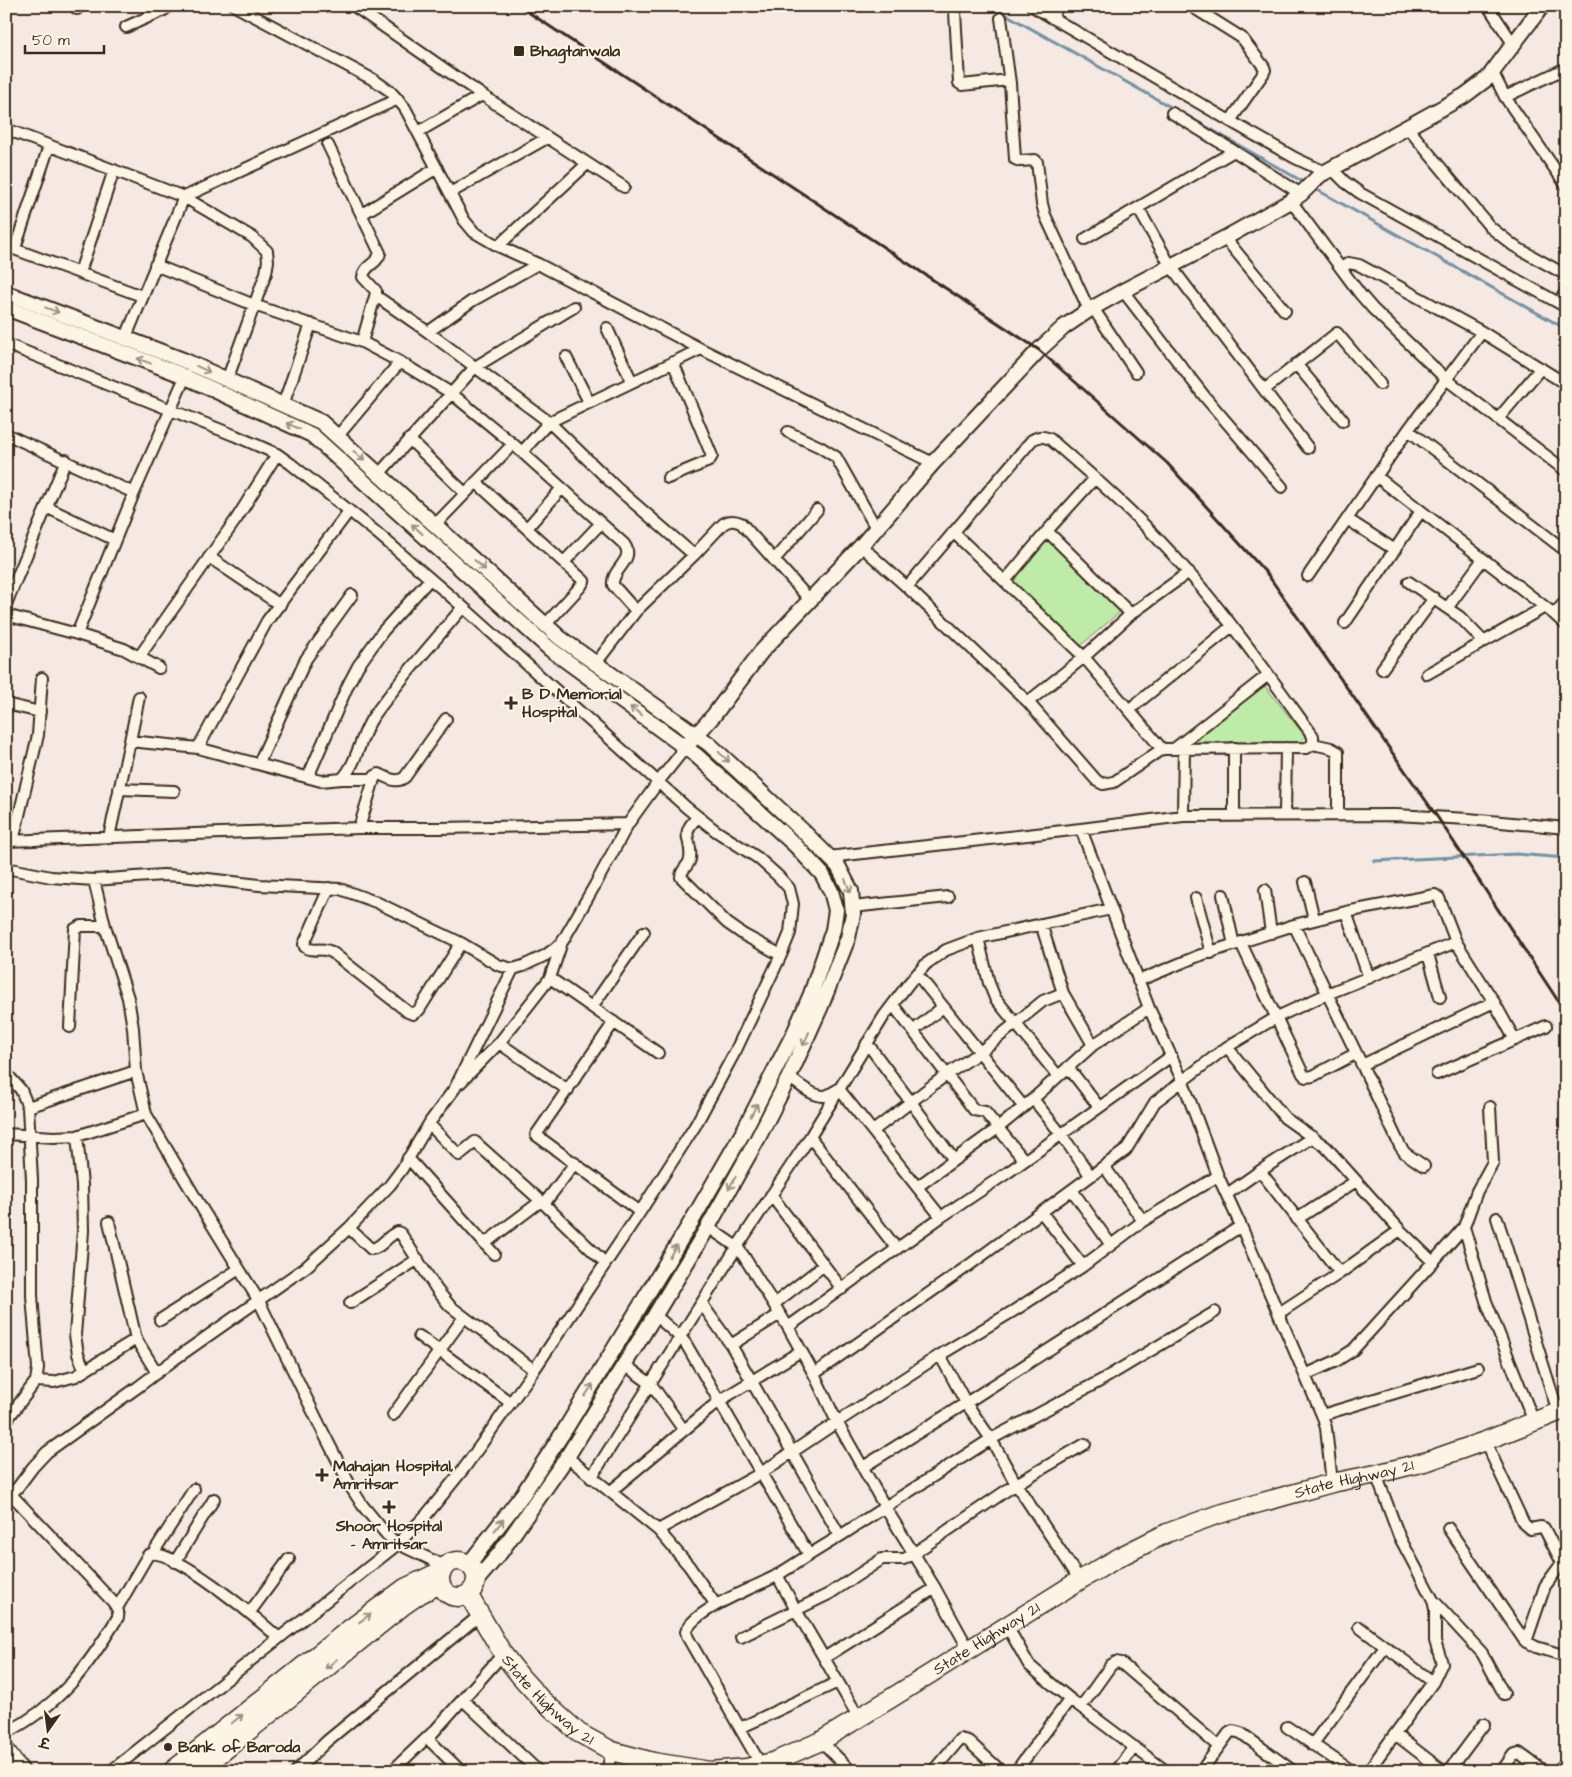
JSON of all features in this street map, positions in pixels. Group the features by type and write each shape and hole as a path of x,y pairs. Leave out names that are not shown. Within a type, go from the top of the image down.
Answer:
{"highway":[{"name":"State Highway 21","path":"469,1564 476,1574 472,1587 480,1615 503,1654 541,1699 579,1732 612,1751 653,1762 710,1771 772,1766 859,1718 1080,1580 1131,1550 1167,1533 1216,1515 1332,1483 1428,1461 1485,1441 1562,1410"},
{"path":"199,1771 420,1594 442,1574 452,1561 461,1560 469,1564"},
{"path":"442,1574 444,1591 452,1596 460,1597 472,1587"},
{"path":"172,1771 347,1631 405,1588 442,1574"}],"main road":[{"path":"686,747 761,652 861,546 933,463 1039,350 1064,327 1123,291 1224,238 1299,195 1326,172 1464,96 1488,78 1542,6"},
{"path":"6,293 183,360 321,422 560,638 709,744 838,866 851,892 853,914 848,938 789,1077 758,1138 708,1227 567,1457 511,1538 472,1587"},
{"path":"6,308 185,377 312,435 550,649 686,747 795,845 822,874 831,891 836,910 833,930 811,994 796,1031 742,1134 693,1219 566,1428 523,1494 469,1564"},
{"path":"6,1750 22,1771"}],"street":[{"path":"126,27 164,10 168,6"},
{"path":"235,6 374,80 398,99 418,132 464,220 474,232 701,349 933,463"},
{"path":"354,6 482,95 624,188"},
{"path":"1032,6 1295,158 1326,172 1360,193 1562,305 1566,291"},
{"path":"1052,18 1058,6"},
{"path":"1191,6 1242,38 1264,67 1263,74 1230,121"},
{"path":"1488,6 1514,45"},
{"path":"955,12 959,83 962,85 1009,80"},
{"path":"1001,18 1009,80 1015,158 1020,161 1035,160 1037,162 1045,215 1091,309 1136,372"},
{"path":"1505,97 1564,72"},
{"path":"1492,73 1505,97 1565,181"},
{"path":"418,132 482,95"},
{"path":"126,337 184,198 398,99"},
{"path":"1172,113 1234,151 1299,195 1341,268 1373,309 1446,379 1566,471"},
{"path":"1407,127 1490,227 1514,246 1566,275"},
{"path":"6,130 184,198 252,237 267,251 266,273 227,380"},
{"path":"450,193 548,138"},
{"path":"328,145 380,252 378,259 365,269 363,274 365,280 376,291 376,296 362,342"},
{"path":"49,146 10,247 142,296"},
{"path":"1085,239 1234,151"},
{"path":"498,246 587,164"},
{"path":"362,214 437,168"},
{"path":"80,272 114,170"},
{"path":"1138,208 1170,265 1308,448"},
{"path":"1224,238 1285,311"},
{"path":"428,332 472,301 538,264"},
{"path":"1341,268 1349,264 1359,266 1482,332 1566,384"},
{"path":"155,265 254,305 362,342 400,362 451,393 513,444 601,523 628,550 628,554 614,576 613,585 636,611"},
{"path":"1123,291 1205,397 1282,487"},
{"path":"376,296 428,332 549,422 619,490 694,555"},
{"path":"379,474 475,367 574,307"},
{"path":"283,405 311,324"},
{"path":"607,328 632,382"},
{"path":"1308,576 1408,430 1482,332"},
{"path":"1264,390 1338,333 1380,384"},
{"path":"6,344 277,454 349,511 463,607 698,817 758,858 789,888 793,904 790,933 781,955 736,1050 703,1111 640,1212 534,1370 446,1492 398,1544 111,1771"},
{"path":"522,452 549,422 701,349"},
{"path":"566,357 589,402"},
{"path":"337,437 400,362"},
{"path":"668,478 709,461 712,456 673,362"},
{"path":"1296,364 1343,420"},
{"path":"1498,419 1541,368"},
{"path":"77,634 134,493 185,377"},
{"path":"1408,430 1566,551"},
{"path":"788,432 820,447 836,458 876,528"},
{"path":"6,434 66,460 134,493"},
{"path":"907,587 1032,440 1038,436 1050,439 1144,524 1188,572 1232,626 1314,736 1314,744"},
{"path":"409,440 466,493"},
{"path":"435,525 513,444"},
{"path":"139,657 247,503 277,454"},
{"path":"6,604 66,460"},
{"path":"1376,476 1566,625"},
{"path":"1005,580 1047,530 1095,478"},
{"path":"476,482 584,582 546,624"},
{"path":"527,528 562,488"},
{"path":"46,507 115,540"},
{"path":"774,560 817,510"},
{"path":"198,748 259,635 349,511"},
{"path":"1345,623 1421,511"},
{"path":"1347,518 1395,550"},
{"path":"596,663 636,611 694,555 722,524 728,521 741,523 810,600"},
{"path":"564,562 601,523"},
{"path":"1047,530 1131,614"},
{"path":"953,532 1084,657 1162,749"},
{"path":"861,546 1028,702 1096,781 1103,784 1114,782 1162,749 1307,748 1314,744 1331,748 1338,752 1338,814"},
{"path":"209,557 280,605"},
{"path":"1448,607 1483,559"},
{"path":"1028,702 1084,657 1131,614 1188,572"},
{"path":"308,777 358,666 383,631 430,579"},
{"path":"1409,582 1448,607 1470,626 1483,641"},
{"path":"259,763 306,659 352,595"},
{"path":"1382,669 1434,598"},
{"path":"1554,614 1566,601"},
{"path":"342,779 348,773 372,719 463,607"},
{"path":"1427,674 1545,607"},
{"path":"6,615 124,649 159,668"},
{"path":"1130,709 1232,626"},
{"path":"1179,748 1268,675"},
{"path":"42,678 36,749 10,841 360,828 628,824"},
{"path":"109,837 139,697"},
{"path":"6,704 40,712"},
{"path":"360,828 375,776 379,774 397,781 405,777 446,719"},
{"path":"130,741 198,748 321,780 373,779"},
{"path":"117,1608 8,1494 47,1452 306,1267 349,1228 390,1185 428,1124 455,1088 499,1043 550,978 561,944 628,824 686,747"},
{"path":"1179,748 1183,816"},
{"path":"1234,748 1234,815"},
{"path":"1285,815 1286,748"},
{"path":"119,789 174,791"},
{"path":"828,857 1183,816 1338,814 1468,819 1566,828"},
{"path":"698,817 687,830 690,860 680,873 681,877 731,926 781,955"},
{"path":"1081,829 1138,981 1170,1057 1183,1082 1218,1176 1322,1415 1326,1428 1332,1483"},
{"path":"6,868 51,877 94,880 182,876 259,885 329,888 350,892 376,902 461,943 498,965 513,969 546,956 561,944"},
{"path":"94,880 105,926 128,998 133,1028 136,1072 146,1114 166,1150 259,1301 352,1489 379,1526 398,1544 442,1574"},
{"path":"1305,882 1314,919"},
{"path":"329,888 304,947 310,950 325,949 333,952 408,1012 413,1014 419,1010 461,943"},
{"path":"1265,890 1272,933"},
{"path":"1223,894 1238,944 1303,1074 1306,1077 1312,1076 1355,1054"},
{"path":"1138,981 1211,952 1314,919 1435,895 1440,898 1456,942 1494,1002 1515,1040"},
{"path":"852,907 948,897"},
{"path":"1196,898 1211,952"},
{"path":"591,1478 893,1004 917,974 936,956 946,950 978,938 1111,909"},
{"path":"1346,912 1369,978"},
{"path":"1041,924 1063,992 1093,1045"},
{"path":"1294,925 1400,1146 1405,1153 1424,1166"},
{"path":"70,1027 75,929 81,926 105,926"},
{"path":"592,1007 644,932"},
{"path":"978,938 992,992 1058,1076"},
{"path":"814,1374 1042,1213 1130,1146 1155,1102 1227,1047 1276,1017 1327,994 1456,942"},
{"path":"1428,954 1440,997"},
{"path":"455,1088 513,969"},
{"path":"917,974 1023,1106"},
{"path":"550,978 658,1053"},
{"path":"873,1131 946,1075 980,1052 1043,1001 1063,992"},
{"path":"1362,1066 1494,1002"},
{"path":"893,1004 974,1110 985,1112 1024,1160"},
{"path":"913,1031 943,1007"},
{"path":"917,1187 998,1128 1093,1045 1149,1008"},
{"path":"614,1022 536,1135 640,1212"},
{"path":"1437,1074 1546,1026"},
{"path":"499,1043 568,1090"},
{"path":"868,1043 954,1160"},
{"path":"1227,1047 1285,1118 1326,1147 1400,1230 1433,1262"},
{"path":"788,1327 941,1217 1170,1057"},
{"path":"1068,1068 1099,1108"},
{"path":"28,1106 136,1072"},
{"path":"6,1073 21,1090 28,1106 31,1135 32,1296 38,1368 36,1381 6,1421"},
{"path":"789,1077 813,1093 821,1096 839,1089"},
{"path":"839,1089 941,1217"},
{"path":"1033,1099 1062,1134 1090,1175"},
{"path":"1305,1375 1336,1362 1353,1350 1464,1227 1478,1190 1493,1162 1490,1107"},
{"path":"6,1134 54,1137 77,1136 146,1114"},
{"path":"428,1124 459,1154 475,1142 605,1263"},
{"path":"77,1136 82,1184 83,1231 74,1335 78,1354 85,1371"},
{"path":"810,1137 897,1250"},
{"path":"1227,1194 1313,1137"},
{"path":"408,1158 494,1254"},
{"path":"484,1244 542,1203 575,1163"},
{"path":"1104,1166 1143,1221"},
{"path":"1260,1171 1340,1273"},
{"path":"658,1530 762,1473 836,1422 1083,1266 1143,1221 1218,1176"},
{"path":"1298,1219 1356,1181"},
{"path":"1072,1190 1111,1245"},
{"path":"771,1195 842,1289"},
{"path":"1042,1213 1083,1266"},
{"path":"1497,1218 1562,1410"},
{"path":"109,1222 136,1339 157,1372"},
{"path":"863,1467 1241,1226"},
{"path":"708,1227 737,1247 774,1304 814,1374 836,1422 935,1588 969,1650"},
{"path":"1464,1227 1486,1301 1534,1422"},
{"path":"349,1228 371,1249 375,1249 393,1233 398,1232 404,1238 443,1298 464,1317 534,1370"},
{"path":"1279,1313 1340,1273 1400,1230"},
{"path":"350,1303 418,1259"},
{"path":"774,1304 824,1265"},
{"path":"160,1320 239,1269"},
{"path":"702,1304 731,1346 840,1536"},
{"path":"772,1766 740,1728 688,1638 686,1632 691,1622 716,1605 777,1576 991,1439 1100,1380 1215,1312"},
{"path":"731,1346 780,1314"},
{"path":"655,1315 681,1338 809,1555"},
{"path":"393,1416 464,1317"},
{"path":"419,1336 511,1403"},
{"path":"36,1381 60,1380 76,1376 136,1339"},
{"path":"611,1491 719,1400 801,1351"},
{"path":"940,1355 966,1403 991,1439 1016,1484 1080,1580"},
{"path":"624,1365 651,1384 683,1429"},
{"path":"1322,1415 1478,1368"},
{"path":"1485,1441 1524,1524 1530,1529 1544,1528 1562,1563 1545,1586 1526,1642"},
{"path":"741,1637 829,1594 882,1559 904,1559 913,1554 1016,1484 1085,1444"},
{"path":"567,1457 658,1530 689,1566 716,1605"},
{"path":"1376,1474 1399,1536 1433,1600 1482,1653 1504,1694"},
{"path":"6,1733 46,1708 78,1676 118,1618 117,1608 148,1555 153,1553 194,1489"},
{"path":"175,1562 214,1500"},
{"path":"1448,1528 1526,1642 1566,1656"},
{"path":"153,1553 175,1562 216,1587 250,1612 279,1638"},
{"path":"250,1612 289,1560"},
{"path":"777,1576 859,1718"},
{"path":"824,1658 935,1588"},
{"path":"1368,1771 1433,1682 1442,1662 1435,1641 1433,1600"},
{"path":"296,1771 327,1741 480,1615"},
{"path":"1007,1626 1029,1664 1070,1699 1166,1771"},
{"path":"1359,1627 1433,1682"},
{"path":"1312,1745 1385,1647"},
{"path":"392,1771 434,1730 503,1654"},
{"path":"1081,1707 1111,1665 1116,1662 1121,1663 1219,1747"},
{"path":"740,1728 838,1682"},
{"path":"1016,1771 1070,1699"},
{"path":"462,1700 534,1769"},
{"path":"1448,1771 1484,1724"},
{"path":"1287,1727 1352,1771"},
{"path":"434,1730 430,1736 431,1742 461,1771"},
{"path":"1201,1771 1229,1733 1233,1731 1237,1731 1293,1771"},
{"path":"1395,1734 1443,1771"},
{"path":"933,1771 960,1739 968,1741 1001,1771"},
{"path":"821,1740 851,1771"},
{"path":"1116,1771 1135,1747"},
{"path":"607,1771 612,1751"},
{"path":"1502,1771 1513,1755 1519,1753 1544,1771"},
{"path":"1558,1771 1566,1761"}],"green space":[{"path":"1048,538 1121,611 1079,647 1008,583"},
{"path":"1264,685 1305,736 1301,742 1199,742 1198,737"}],"waterway":[{"path":"991,6 1176,110"},
{"path":"1184,114 1307,184"},
{"path":"1312,187 1566,329"},
{"path":"1374,861 1516,854 1566,858"}],"railway":[{"path":"519,6 1039,350 1167,463 1268,575 1438,818 1566,1013"}],"place":[{"name":"Bhagtanwala","path":"519,51"},
{"name":"B D Memorial Hospital","path":"511,703"},
{"name":"Mahajan Hospital, Amritsar","path":"322,1475"},
{"name":"Shoor Hospital - Amritsar","path":"389,1507"},
{"name":"Bank of Baroda","path":"168,1747"}]}
